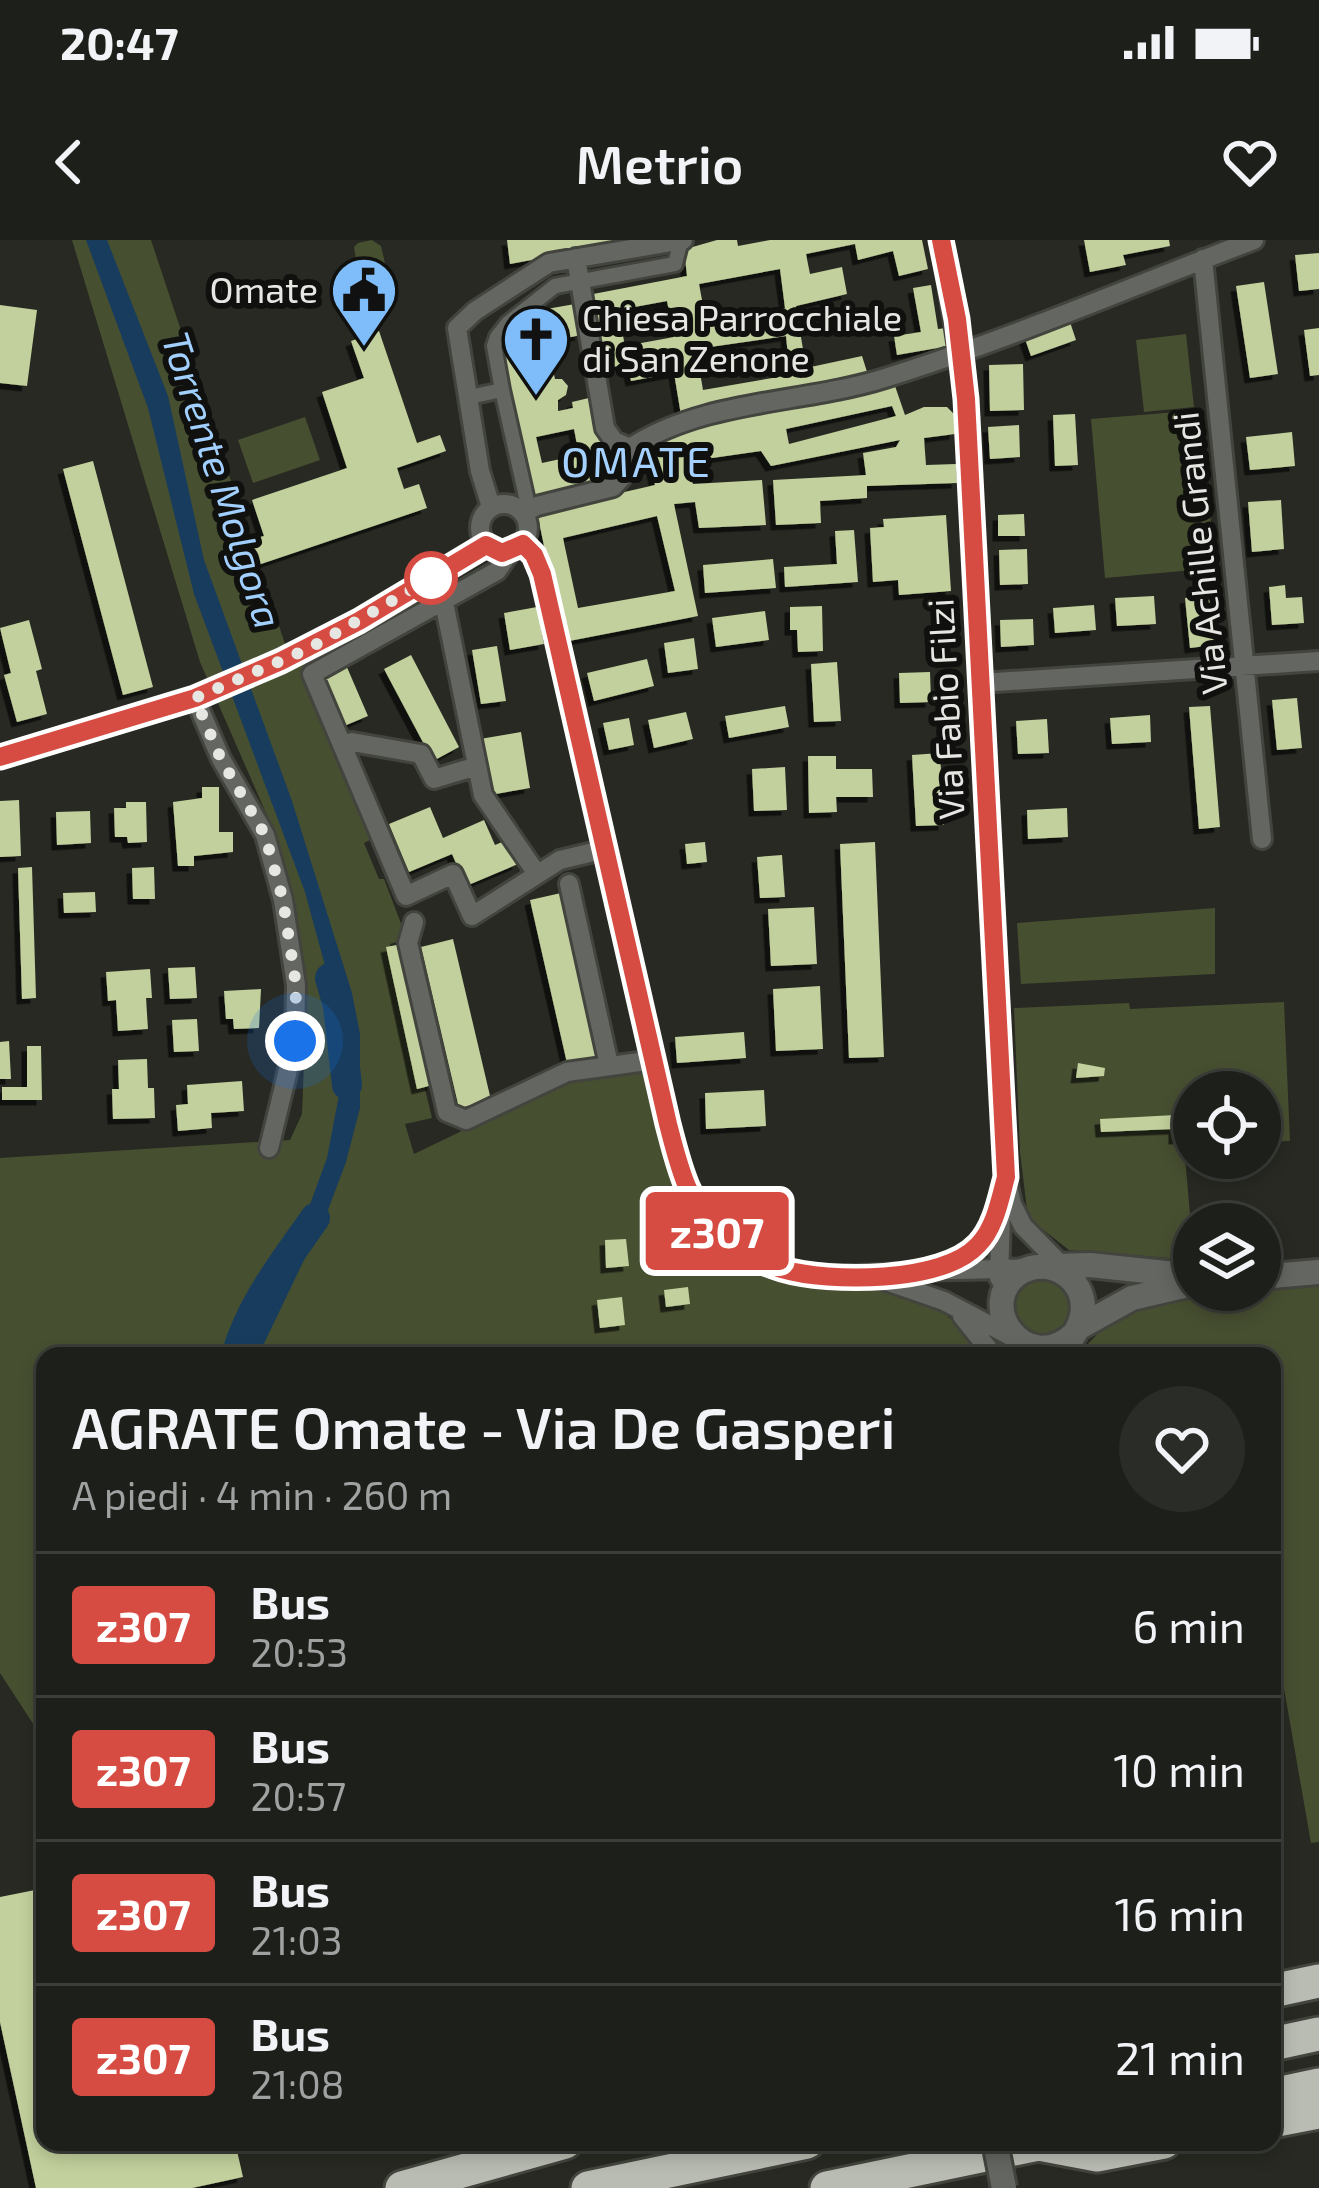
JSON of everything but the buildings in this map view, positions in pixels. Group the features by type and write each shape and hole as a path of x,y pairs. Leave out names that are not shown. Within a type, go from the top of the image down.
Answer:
{"highway":[{"path":"1281,1989 1319,1981"},
{"path":"1281,2042 1319,2035"},
{"path":"1281,2093 1319,2085"},
{"path":"1281,2119 1319,2112"},
{"path":"402,2188 533,2151"},
{"path":"588,2188 764,2151"},
{"path":"827,2188 1005,2151"},
{"path":"1079,2151 1097,2155 1118,2151"}],"street":[{"path":"491,507 480,471 457,328 475,310 549,262 682,240 675,264 555,286 497,337 494,346 529,529 497,571 312,674 406,896 453,874 472,916 560,860 606,849"},
{"name":"Via Fabio Filzi","path":"941,240 962,354 1004,1185 998,1270 1004,1334"},
{"path":"1046,1347 1004,1334 904,1285 779,1268 742,1251 718,1232 686,1185 542,574 534,555 516,548 494,551 486,545 479,525 491,507 509,504 526,512 613,487 622,477 631,448 658,430 879,381 962,354 1254,240"},
{"path":"576,258 605,428 611,438 631,448"},
{"name":"Via Achille Grandi","path":"1203,259 1262,839"},
{"path":"469,397 502,390"},
{"path":"0,757 202,695 281,661 486,545"},
{"path":"444,602 483,795 537,874"},
{"path":"980,683 1319,661"},
{"path":"202,695 221,759 265,835 283,900 296,985 295,1041 269,1148"},
{"path":"343,746 352,742 421,754 434,779 477,766"},
{"path":"569,884 609,1065"},
{"path":"414,922 408,943 447,1112 454,1118 466,1120 567,1072 654,1060"},
{"name":"Via Fabio Filzi","path":"1004,1185 1023,1226 1054,1271"},
{"name":"Via Fabio Filzi","path":"913,1272 973,1251 991,1227 1004,1185"},
{"path":"866,1277 998,1270 1173,1278"},
{"path":"1004,1334 1012,1281 1054,1271"},
{"path":"1054,1271 1083,1302 1070,1339"},
{"path":"1281,1275 1319,1272"},
{"path":"1070,1339 1132,1298 1173,1285"},
{"path":"997,2151 1004,2188"}],"green space":[{"path":"72,240 151,240 286,647 297,644 380,835 364,843 407,939 390,944 432,1118 405,1124 414,1154 576,1076 645,1073 677,1191 700,1229 726,1258 800,1282 911,1297 936,1308 977,1347 36,1347 36,1728 0,1673 0,1158 290,1140 302,1114 301,950 276,836 200,662"},
{"path":"372,240 381,246 390,285 399,289 362,297 354,247"},
{"path":"1186,334 1194,407 1144,412 1136,340"},
{"path":"1201,410 1215,568 1105,578 1091,419"},
{"path":"305,417 320,460 253,483 238,440"},
{"path":"1215,908 1215,974 1021,984 1017,923"},
{"path":"1284,1002 1290,1141 1281,1141 1281,1071 1173,1071 1173,1179 1187,1179 1189,1203 1173,1203 1173,1258 1069,1250 1028,1218 1014,1008 1129,1003 1130,1009"},
{"path":"1053,1276 1073,1294 1073,1322 1042,1340 1018,1328 1010,1302 1025,1280"},
{"path":"1319,1284 1319,1842 1311,1843 1281,1671 1281,1347 1085,1347 1117,1317 1173,1297 1173,1311 1281,1311 1281,1287"}],"water":[{"name":"Torrente Molgora","path":"86,240 107,240 168,396 204,560 292,801 352,993 360,1034 360,1108 346,1162 262,1347 246,1347 327,1158 344,1069 343,1032 305,892 194,594 148,408"}],"waterway":[{"name":"Torrente Molgora","path":"330,978 347,1085"},
{"name":"Torrente Molgora","path":"239,1347 259,1301 315,1218"}],"bus line":[{"name":"z307","path":"0,757 195,698 333,636 486,545 502,553 523,544 542,574 668,1124 691,1195 718,1232 742,1251 792,1271 866,1277 913,1272 959,1259 987,1234 1006,1177 966,399 941,240"}],"place":[{"name":"Omate","path":"364,349"},
{"name":"Chiesa Parrocchiale di San Zenone","path":"536,398"}],"district":[{"name":"OMATE","path":"637,462"}],"route":[{"path":"295,1041 296,985 283,900 265,835 221,759 195,698 308,649 439,574 431,578"}]}
